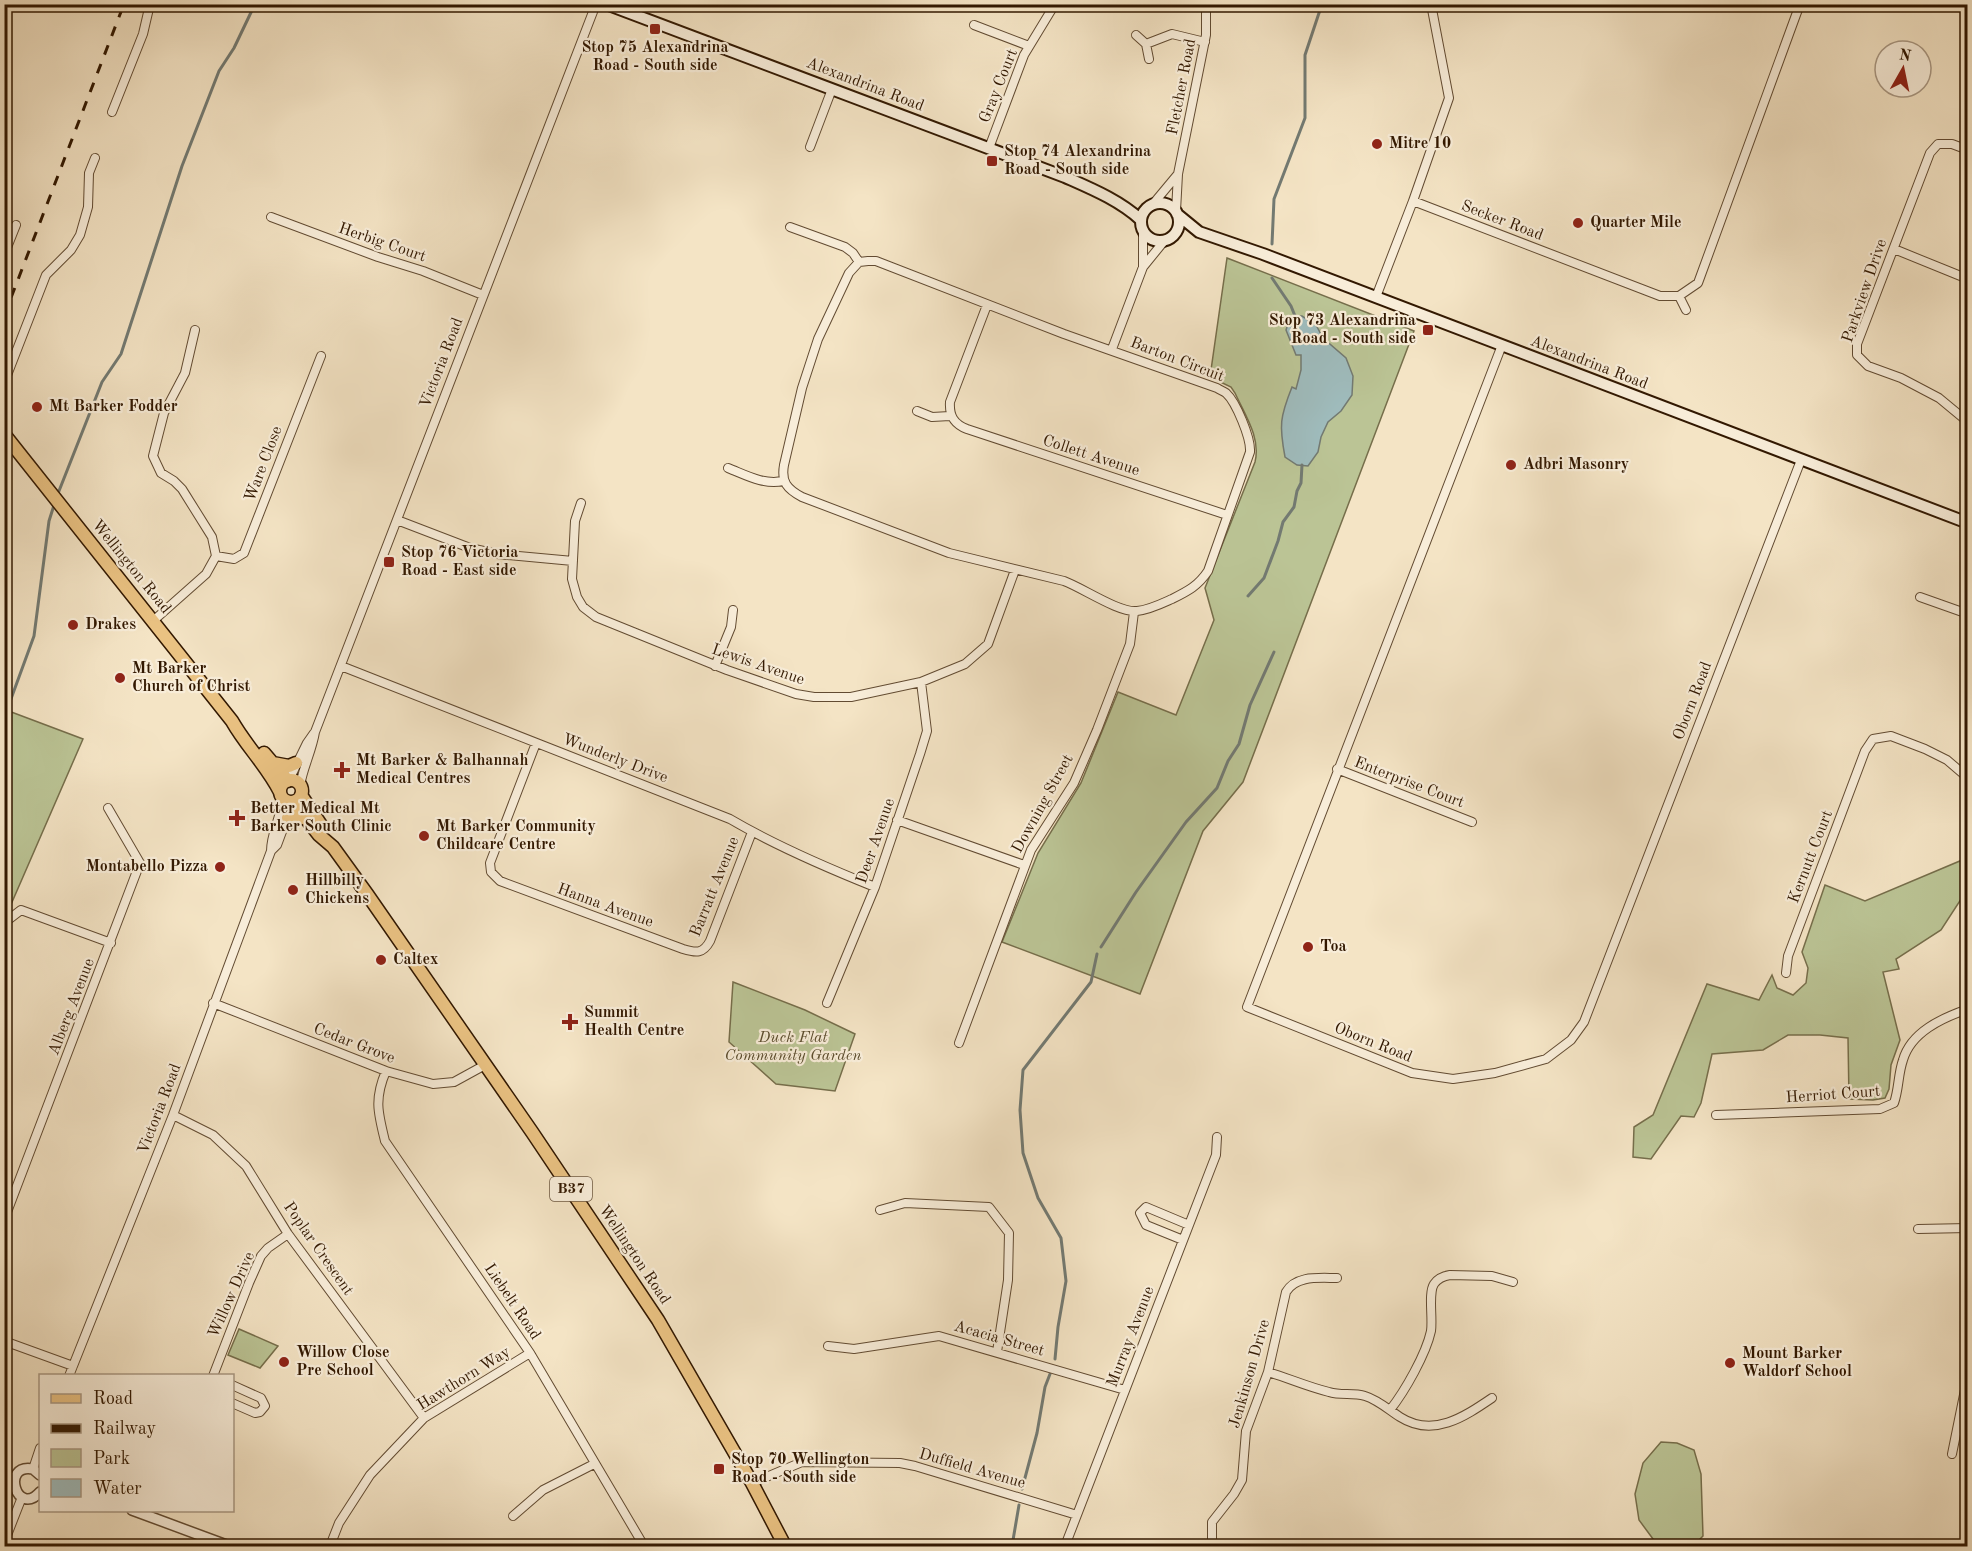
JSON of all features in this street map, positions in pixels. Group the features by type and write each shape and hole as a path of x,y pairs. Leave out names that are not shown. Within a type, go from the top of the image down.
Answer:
{"main road":[{"name":"Alexandrina Road","path":"606,4 1065,177 1130,209 1142,225"},
{"name":"Alexandrina Road","path":"1112,199 1133,205 1151,205"},
{"path":"1167,239 1174,234 1179,225 1177,213 1163,203 1151,205 1142,215 1142,225 1152,239 1167,239 1199,232"},
{"name":"Alexandrina Road","path":"1177,213 1199,232 1376,297 1968,523"},
{"name":"Wellington Road","path":"4,434 232,721 273,763 307,819 333,847 485,1065 658,1320 752,1483 785,1546"},
{"name":"Wellington Road","path":"232,721 266,768 291,792 331,841 333,847"},
{"path":"273,763 283,766 296,763"},
{"path":"288,818 307,819"}],"street":[{"path":"112,112 143,34 150,4"},
{"name":"Victoria Road","path":"271,851 277,845 288,818 296,763 315,732 596,4"},
{"name":"Gray Court","path":"989,148 1024,55 1055,4"},
{"name":"Fletcher Road","path":"1177,213 1178,174 1204,42 1206,4"},
{"path":"1376,297 1449,98 1431,4"},
{"path":"1686,310 1679,296 1698,283 1800,4"},
{"path":"974,25 1029,46"},
{"path":"1146,44 1172,34 1204,42"},
{"path":"1136,35 1146,44 1149,59"},
{"path":"810,147 832,89"},
{"name":"Parkview Drive","path":"1968,150 1952,144 1938,144 1930,153 1857,344 1857,355 1868,366 1901,378 1939,398 1968,422"},
{"path":"4,383 46,275 71,250 85,222 89,173 95,158"},
{"name":"Fletcher Road","path":"1151,205 1178,174"},
{"name":"Secker Road","path":"1413,201 1660,296 1679,296"},
{"name":"Herbig Court","path":"271,217 378,257 423,271 483,295"},
{"path":"4,255 16,225"},
{"path":"1142,225 1143,267"},
{"path":"790,227 845,247 859,262 849,273 818,339 802,388 784,465 783,481 793,492 802,497 927,546 1064,581 1134,612"},
{"path":"1112,349 1143,267 1167,239"},
{"path":"1894,249 1968,279"},
{"name":"Barton Circuit","path":"859,262 876,261 987,305 1217,388 1231,399 1250,448 1208,571 1189,591 1162,604 1134,612"},
{"path":"950,416 950,402 987,305"},
{"path":"153,621 206,574 216,556 212,537 182,489 161,473 153,456 164,413 185,373 195,330"},
{"name":"Oborn Road","path":"1502,345 1247,1007 1412,1073 1453,1079 1495,1073 1546,1059 1571,1040 1584,1022 1802,460"},
{"name":"Ware Close","path":"216,556 234,559 244,553 321,356"},
{"name":"Collett Avenue","path":"916,411 932,417 950,416 956,423 968,429 1227,514"},
{"path":"728,468 762,481 772,483 783,481"},
{"name":"Lewis Avenue","path":"581,503 575,521 574,590 588,612 715,666 796,694 814,697 851,697 921,682 965,664 988,644 1015,570"},
{"path":"397,520 470,548 497,554 573,561"},
{"path":"1920,597 1968,614"},
{"path":"715,666 731,627 733,610"},
{"name":"Downing Street","path":"959,1043 1024,866 1041,831 1074,783 1130,644 1134,612"},
{"name":"Wunderly Drive","path":"341,666 730,819 821,866 874,887"},
{"name":"Deer Avenue","path":"827,1003 874,887 927,731 921,682"},
{"name":"Victoria Road","path":"70,1374 173,1115 271,851 271,843 281,813 313,746 315,732"},
{"name":"Kernutt Court","path":"1786,973 1788,956 1865,751 1873,739 1891,736 1925,749 1947,760 1968,778"},
{"name":"Hanna Avenue","path":"536,743 490,863 491,872 500,881 683,949 701,952"},
{"name":"Enterprise Court","path":"1337,769 1472,822"},
{"name":"Alberg Avenue","path":"4,1220 140,863 108,808"},
{"path":"897,820 1024,866"},
{"name":"Barratt Avenue","path":"701,952 710,941 752,832"},
{"path":"4,923 21,910 111,943"},
{"name":"Cedar Grove","path":"213,1003 386,1071 432,1084 454,1082 485,1065"},
{"name":"Herriot Court","path":"1716,1115 1880,1109 1894,1102 1903,1059 1914,1040 1941,1019 1968,1009"},
{"name":"Liebelt Road","path":"386,1071 378,1088 377,1110 385,1141 530,1353 644,1546"},
{"name":"Poplar Crescent","path":"173,1115 213,1135 246,1166 288,1234 424,1418"},
{"name":"Murray Avenue","path":"1065,1546 1216,1155 1217,1137"},
{"path":"880,1210 905,1203 989,1207 1009,1233 1008,1280 997,1352"},
{"path":"1183,1240 1146,1225 1140,1214 1146,1206 1189,1225"},
{"path":"1918,1229 1968,1228"},
{"name":"Willow Drive","path":"214,1374 261,1256 288,1234"},
{"path":"1390,1410 1403,1394 1431,1332 1432,1291 1435,1283 1450,1275 1492,1276 1513,1282"},
{"name":"Jenkinson Drive","path":"1214,1546 1212,1522 1242,1480 1246,1431 1268,1372 1286,1293 1290,1285 1297,1281 1337,1278"},
{"name":"Acacia Street","path":"828,1346 854,1349 939,1336 1125,1390"},
{"path":"4,1341 73,1366"},
{"name":"Hawthorn Way","path":"330,1546 339,1523 370,1475 424,1418 530,1353"},
{"path":"1268,1372 1330,1393 1364,1396 1414,1425 1437,1426 1470,1413 1492,1398"},
{"path":"1952,1454 1968,1375"},
{"path":"234,1386 261,1398 264,1406 260,1412 255,1413 234,1404"},
{"path":"39,1456 37,1472 27,1468 8,1479 14,1490 22,1497 31,1498 39,1493"},
{"name":"Duffield Avenue","path":"752,1483 802,1462 900,1463 1077,1515"},
{"path":"513,1516 543,1490 594,1464"},
{"path":"4,1543 22,1497"},
{"path":"142,1512 157,1515 229,1546"}],"green space":[{"path":"1227,258 1414,331 1243,782 1203,831 1140,994 1002,942 1038,853 1081,783 1118,692 1176,715 1214,620 1205,588 1255,462 1256,453 1254,435 1235,393 1231,387 1210,377"},
{"path":"6,710 83,739 9,909 5,912"},
{"path":"1967,858 1967,890 1941,930 1896,959 1899,969 1883,972 1900,1040 1891,1065 1889,1089 1885,1098 1849,1099 1848,1038 1788,1035 1763,1050 1712,1054 1701,1103 1694,1117 1681,1116 1651,1159 1633,1157 1634,1127 1653,1115 1707,984 1759,1000 1772,975 1777,988 1793,995 1806,983 1808,968 1802,952 1825,885 1865,901"},
{"name":"Duck Flat Community Garden","path":"733,982 805,1010 855,1034 835,1091 776,1084 729,1042"},
{"path":"239,1329 278,1346 260,1368 228,1355"},
{"path":"1661,1442 1677,1443 1694,1450 1701,1474 1703,1536 1693,1546 1666,1546 1656,1543 1639,1520 1635,1494 1643,1463"}],"water":[{"path":"1302,316 1316,325 1323,338 1346,358 1353,376 1352,395 1341,411 1328,422 1321,437 1318,452 1308,466 1297,465 1285,457 1282,437 1285,406 1292,387 1296,389 1301,370 1301,355 1296,355 1286,330 1290,318"}],"waterway":[{"path":"57,496 102,382 121,354 182,166 219,71 234,48 255,4"},
{"path":"1272,244 1274,199 1305,118 1305,55 1322,4"},
{"path":"1272,278 1295,316"},
{"path":"1248,596 1264,578 1283,522 1294,507 1301,483 1302,465"},
{"path":"4,718 34,636 49,521 55,502"},
{"path":"1101,947 1136,892 1186,822 1217,788 1228,761 1239,744 1250,705 1274,652"},
{"path":"1055,1359 1066,1281 1061,1238 1038,1198 1023,1153 1020,1110 1023,1070 1091,982 1097,954"},
{"path":"1022,1489 1050,1374"},
{"path":"1012,1546 1019,1505"}],"railway":[{"path":"4,316 124,4"}],"place":[{"name":"Stop 75 Alexandrina Road - South side","path":"655,29"},
{"name":"Mitre 10","path":"1377,144"},
{"name":"Stop 74 Alexandrina Road - South side","path":"992,161"},
{"name":"Quarter Mile","path":"1578,223"},
{"name":"Stop 73 Alexandrina Road - South side","path":"1428,330"},
{"name":"Mt Barker Fodder","path":"37,407"},
{"name":"Adbri Masonry","path":"1511,465"},
{"name":"Stop 76 Victoria Road - East side","path":"389,562"},
{"name":"Drakes","path":"73,625"},
{"name":"Mt Barker Church of Christ","path":"120,678"},
{"name":"Mt Barker & Balhannah Medical Centres","path":"342,770"},
{"name":"Better Medical Mt Barker South Clinic","path":"237,818"},
{"name":"Mt Barker Community Childcare Centre","path":"424,836"},
{"name":"Montabello Pizza","path":"220,867"},
{"name":"Hillbilly Chickens","path":"293,890"},
{"name":"Toa","path":"1308,947"},
{"name":"Caltex","path":"381,960"},
{"name":"Summit Health Centre","path":"570,1022"},
{"name":"Willow Close Pre School","path":"284,1362"},
{"name":"Mount Barker Waldorf School","path":"1730,1363"},
{"name":"Stop 70 Wellington Road - South side","path":"719,1469"}]}
